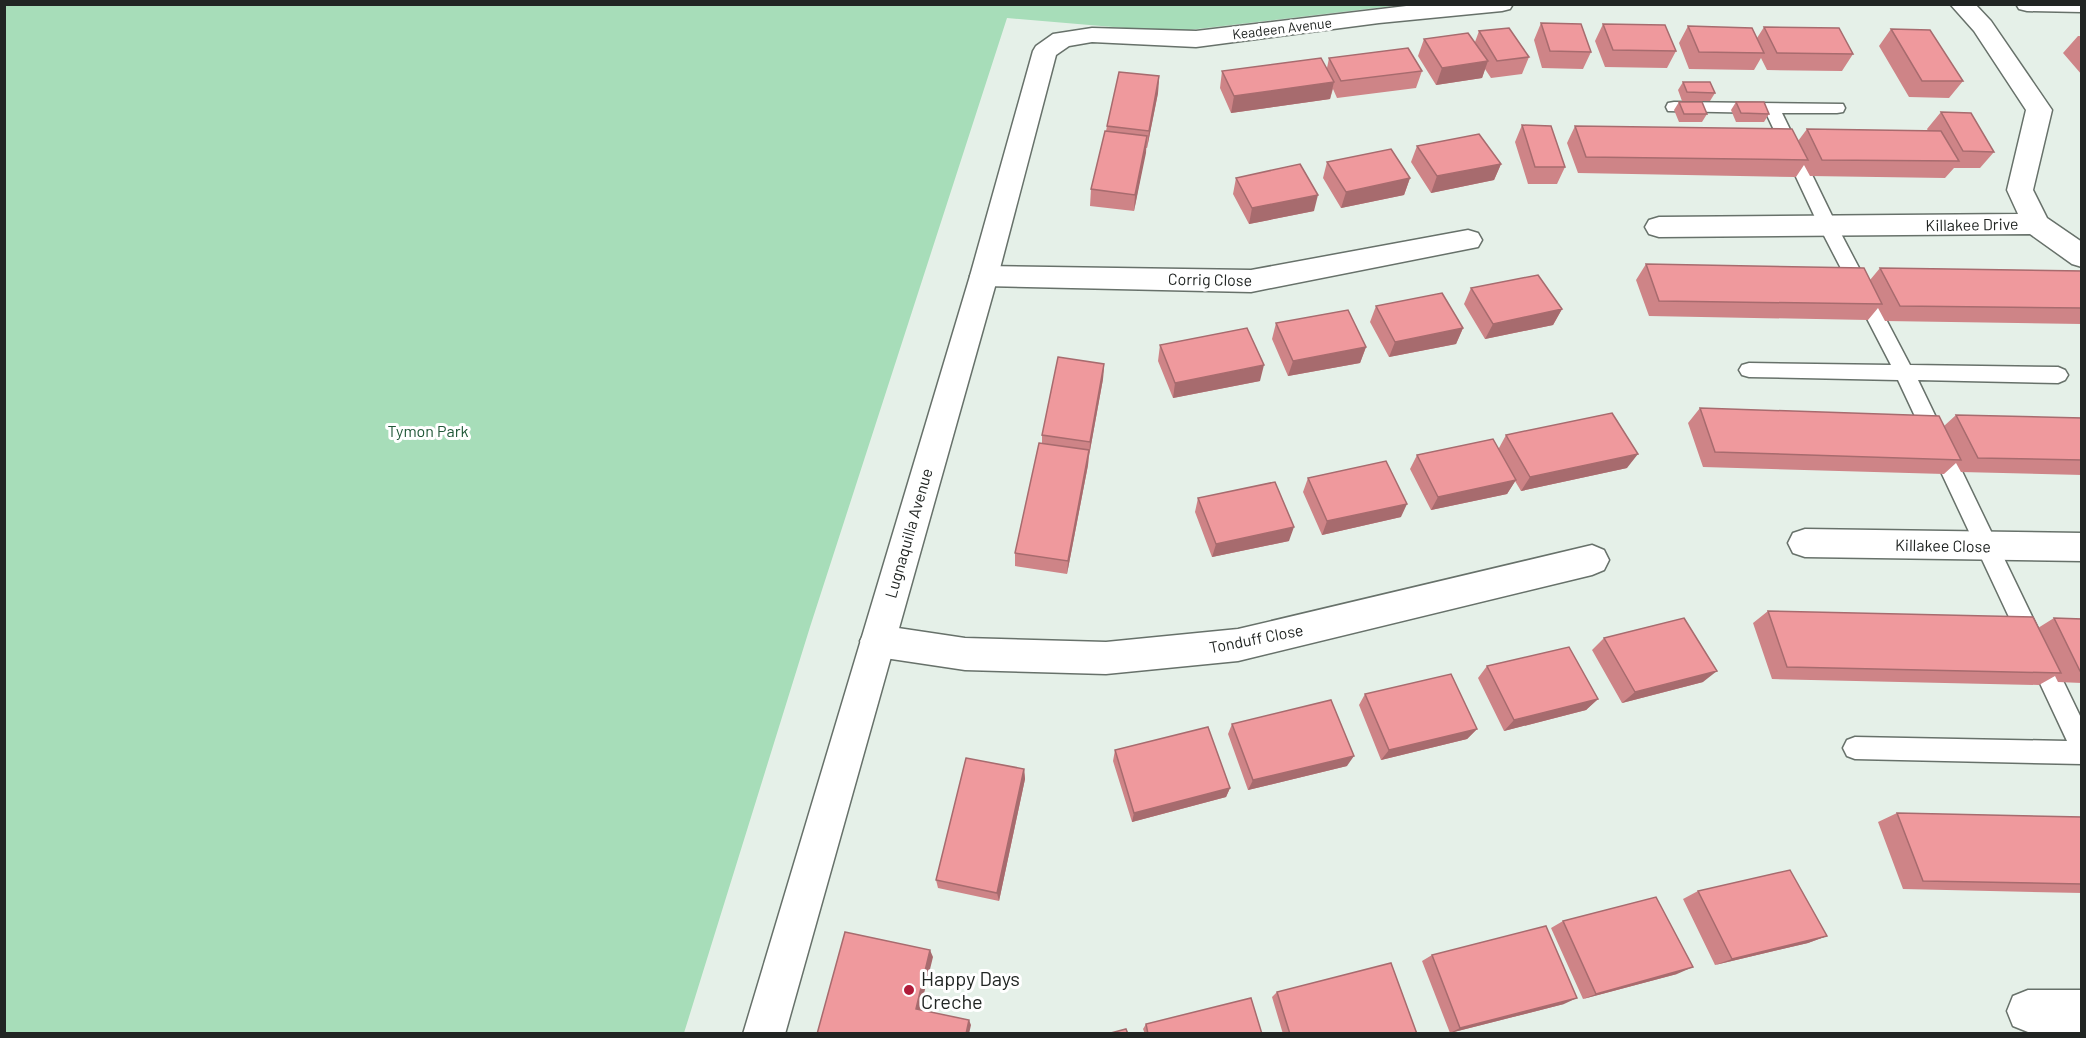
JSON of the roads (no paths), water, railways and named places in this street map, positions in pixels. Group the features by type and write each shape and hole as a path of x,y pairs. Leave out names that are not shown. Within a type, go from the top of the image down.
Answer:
{"street":[{"name":"Keadeen Avenue","path":"1062,39 1092,35 1196,39 1379,16 1502,4"},
{"name":"Killakee Drive","path":"1659,227 2036,224 2020,190 2039,110 1983,26 1961,4"},
{"path":"2027,4 2082,5"},
{"name":"Lugnaquilla Avenue","path":"764,1034 984,276 1045,51 1062,39"},
{"path":"2036,224 2082,257"},
{"name":"Corrig Close","path":"984,276 1251,281 1468,240"},
{"name":"Killakee Close","path":"1805,543 2082,547"},
{"name":"Tonduff Close","path":"878,641 965,654 1106,658 1238,645 1592,560"},
{"path":"2028,1011 2082,1011"}],"lane":[{"path":"1674,107 1837,108"},
{"path":"1772,108 1828,226 1904,372 1989,546 2082,747"},
{"path":"1749,370 2058,375"},
{"path":"1855,748 2082,753"}],"place":[{"name":"Happy Days Creche","path":"909,990"}],"park label":[{"name":"Tymon Park","path":"428,430"}]}
